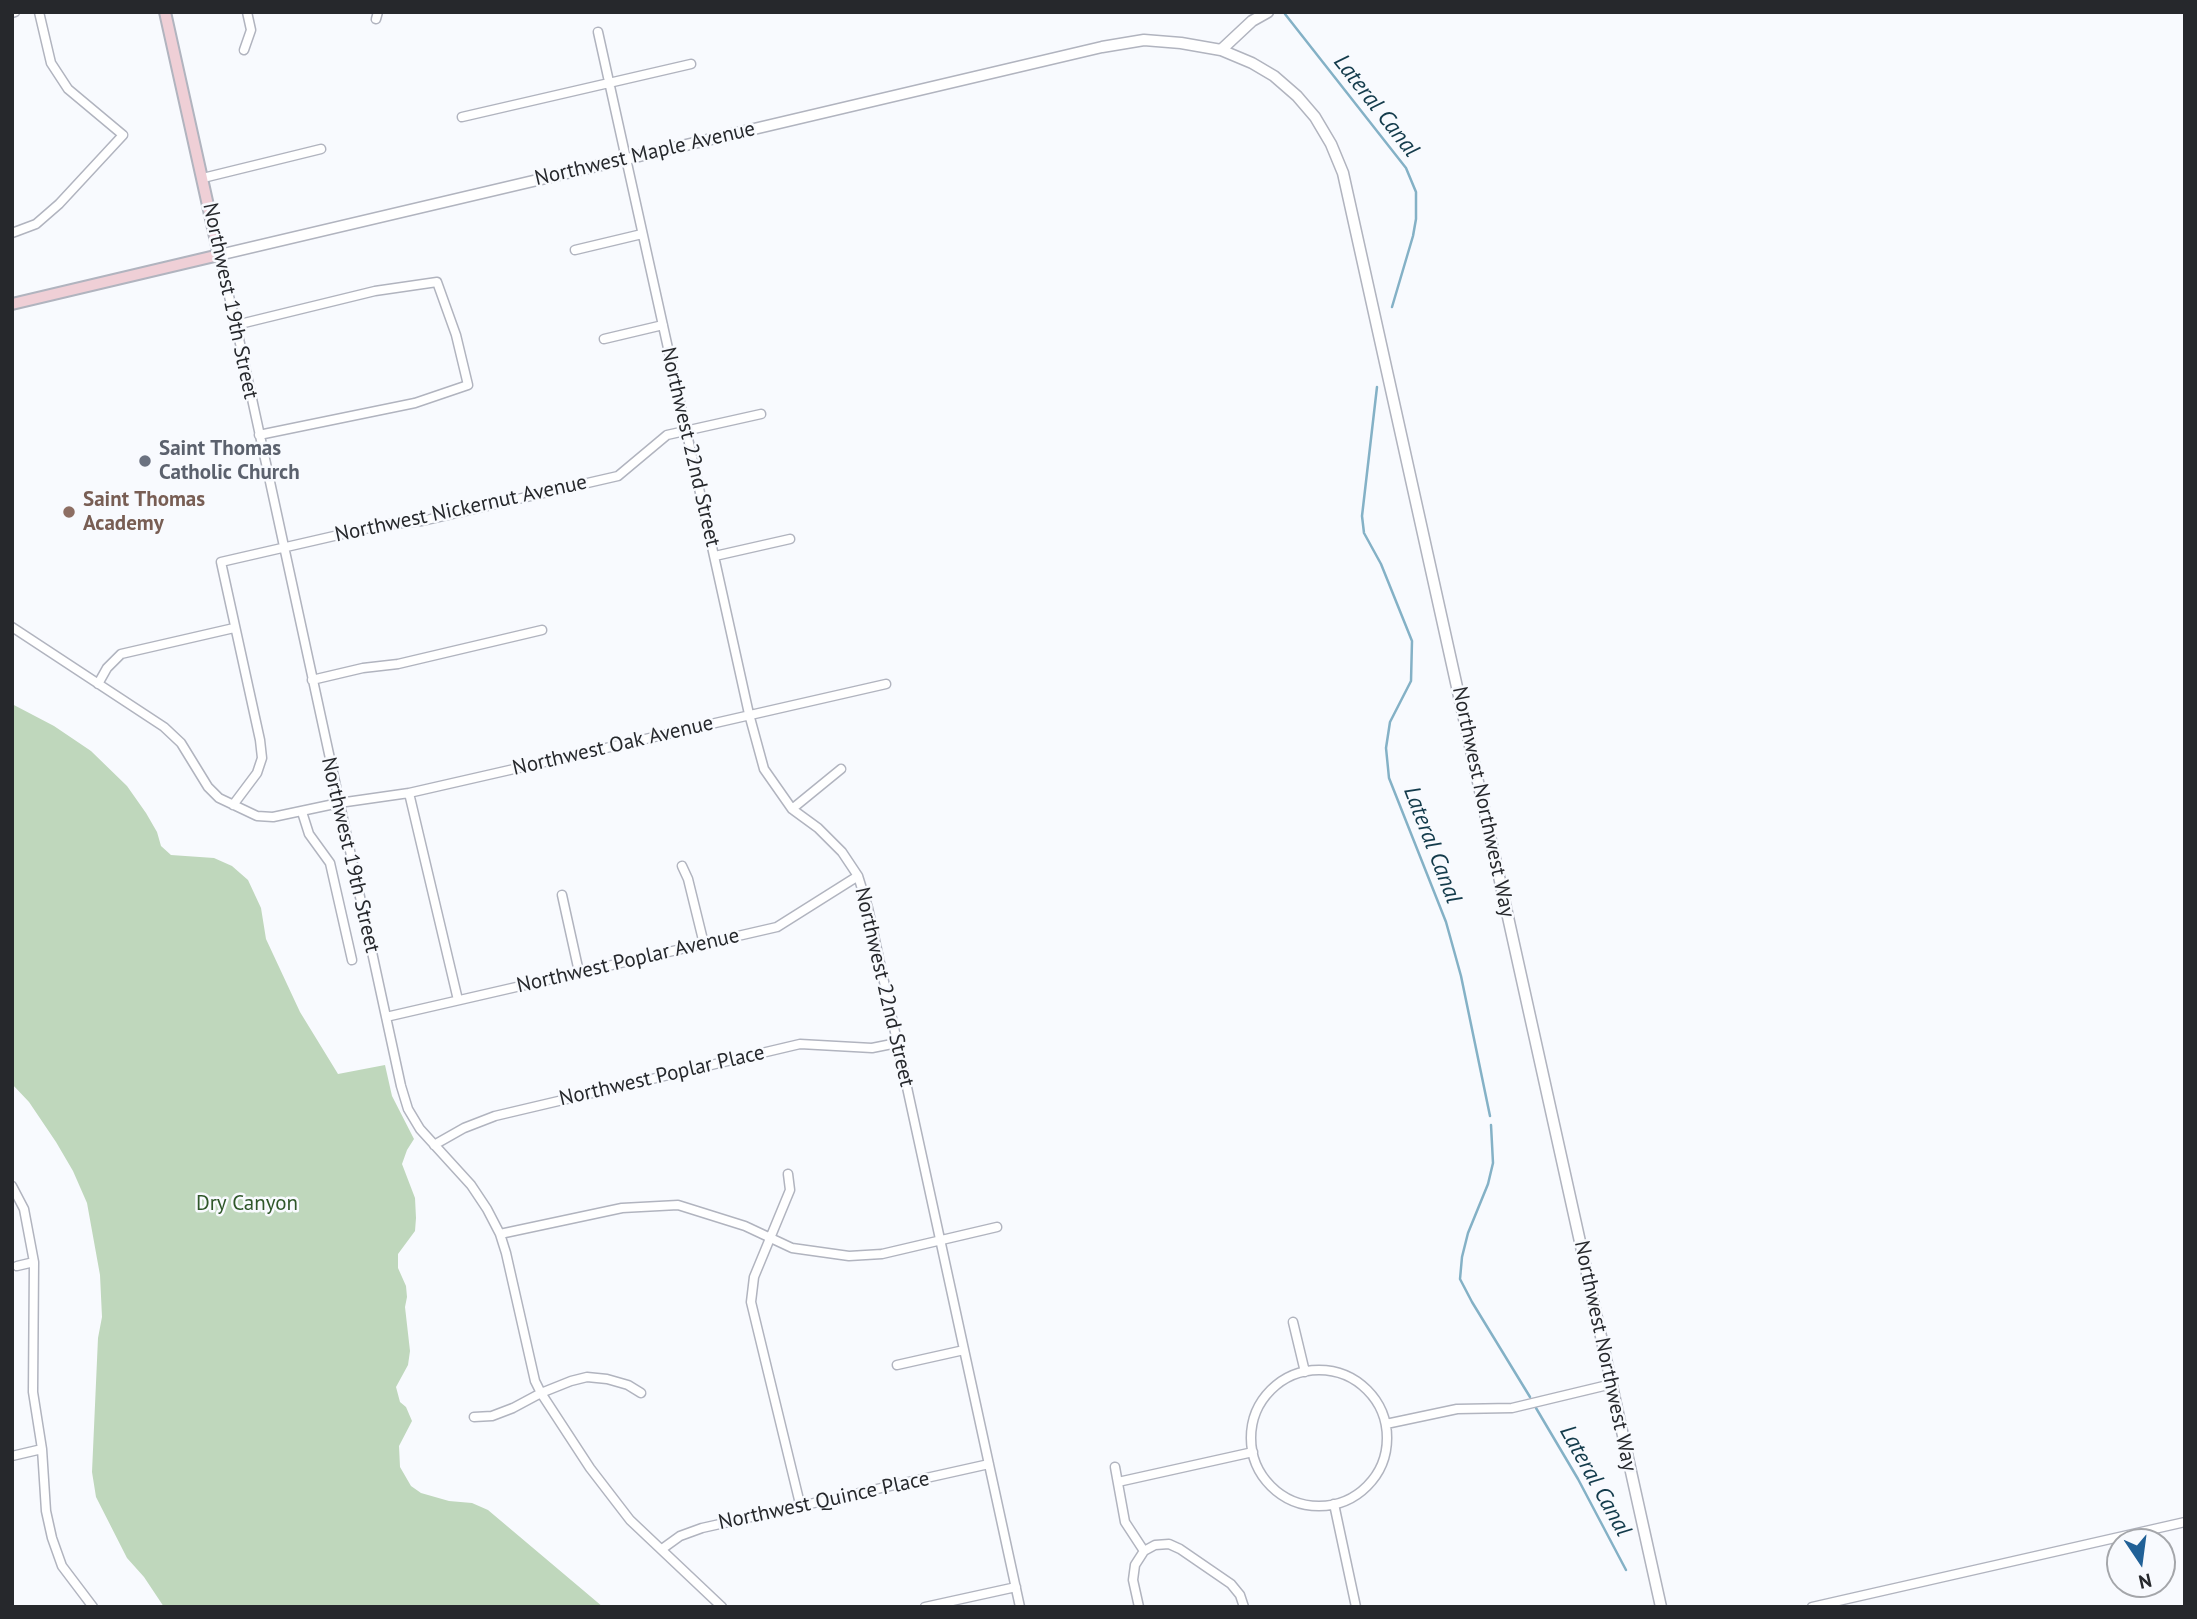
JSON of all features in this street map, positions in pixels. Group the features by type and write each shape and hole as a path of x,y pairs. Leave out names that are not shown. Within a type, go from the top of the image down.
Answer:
{"main road":[{"name":"Northwest 19th Street","path":"164,12 219,255"},
{"name":"Northwest Maple Avenue","path":"12,304 219,255"}],"street":[{"path":"12,233 36,224 59,204 123,135 68,89 51,63 39,12"},
{"path":"244,50 251,30 247,12"},
{"path":"1221,50 1252,21 1268,12"},
{"name":"Northwest 22nd Street","path":"598,32 749,714 764,769 792,809 818,828 842,852 858,876 868,908 1020,1607"},
{"name":"Northwest Maple Avenue","path":"219,255 1102,47 1144,40 1221,50"},
{"name":"Northwest Northwest Way","path":"1221,50 1274,76 1297,96 1315,117 1332,144 1343,173 1386,357 1661,1607"},
{"path":"462,117 691,64"},
{"path":"203,178 321,149"},
{"path":"575,250 642,234"},
{"name":"Northwest 19th Street","path":"219,255 408,1109 420,1129 471,1185 500,1234 535,1381 541,1393 610,1494 631,1520 722,1607"},
{"path":"236,325 375,291 437,282 456,335 468,385 415,403 259,435"},
{"path":"604,338 663,325"},
{"name":"Northwest Nickernut Avenue","path":"234,628 221,562 382,525 422,522 618,476 667,435 761,414"},
{"path":"715,556 790,539"},
{"name":"Northwest Oak Avenue","path":"12,627 164,727 181,744 208,787 219,798 257,816 273,817 339,803 409,793 886,684"},
{"path":"98,684 107,668 121,654 234,628 262,758 257,772 233,805"},
{"path":"312,680 363,668 398,664 542,630"},
{"path":"792,809 841,769"},
{"path":"409,793 458,1000"},
{"path":"302,812 309,834 330,863 352,960"},
{"path":"682,866 688,879 704,944"},
{"name":"Northwest Poplar Avenue","path":"386,1017 778,927 858,876"},
{"path":"562,895 579,972"},
{"name":"Northwest Poplar Place","path":"434,1145 495,1115 800,1044 872,1048 897,1043"},
{"path":"788,1174 790,1191 754,1276 751,1302 801,1508"},
{"path":"12,1186 24,1209 34,1262 33,1392 42,1449 46,1511 62,1566 93,1607"},
{"path":"500,1234 622,1208 678,1205 734,1222 792,1248 849,1256 882,1254 998,1227"},
{"path":"16,1266 34,1262"},
{"path":"1293,1322 1305,1372"},
{"path":"897,1365 964,1350"},
{"path":"1336,1371 1358,1381 1375,1397 1386,1424 1388,1442 1382,1465 1369,1485 1350,1499 1334,1504 1307,1505 1287,1498 1270,1485 1258,1468 1253,1452 1252,1427 1258,1407 1270,1390 1290,1376 1305,1372 1336,1371"},
{"path":"474,1417 503,1412 541,1393 587,1377 628,1385 641,1393"},
{"path":"1386,1424 1457,1409 1512,1408 1612,1384"},
{"path":"12,1456 42,1449"},
{"path":"1118,1482 1253,1452"},
{"name":"Northwest Quince Place","path":"663,1549 680,1536 702,1528 989,1464"},
{"path":"1115,1467 1125,1522 1144,1551"},
{"path":"1334,1504 1356,1607"},
{"path":"1812,1607 2185,1522"},
{"path":"1139,1607 1133,1580 1135,1565 1144,1551 1155,1545 1169,1544 1231,1584 1240,1595 1244,1607"},
{"path":"925,1607 1016,1587"}],"green space":[{"name":"Dry Canyon","path":"12,704 54,726 91,751 127,786 157,832 161,846 171,855 214,858 232,866 248,880 261,908 266,939 300,1012 338,1074 385,1065 392,1096 414,1139 402,1164 415,1198 415,1231 398,1254 398,1268 406,1286 405,1307 410,1351 408,1365 396,1387 400,1402 406,1407 412,1421 399,1446 400,1467 411,1486 421,1493 449,1501 472,1503 488,1510 603,1607 164,1607 144,1577 127,1558 96,1497 92,1472 98,1338 102,1317 100,1275 87,1203 56,1142 29,1102 12,1084"}],"waterway":[{"name":"Lateral Canal","path":"1285,14 1406,168 1416,192 1413,236 1392,307"},
{"name":"Lateral Canal","path":"1377,387 1362,516 1364,533 1381,564 1412,641 1411,681 1390,722 1386,748 1389,778 1446,922 1461,976 1490,1116"},
{"name":"Lateral Canal","path":"1491,1125 1493,1163 1488,1184 1468,1233 1460,1279 1530,1397"},
{"name":"Lateral Canal","path":"1536,1408 1578,1479 1626,1570"}],"place":[{"name":"Saint Thomas Catholic Church","path":"145,461"},
{"name":"Saint Thomas Academy","path":"69,512"}]}
